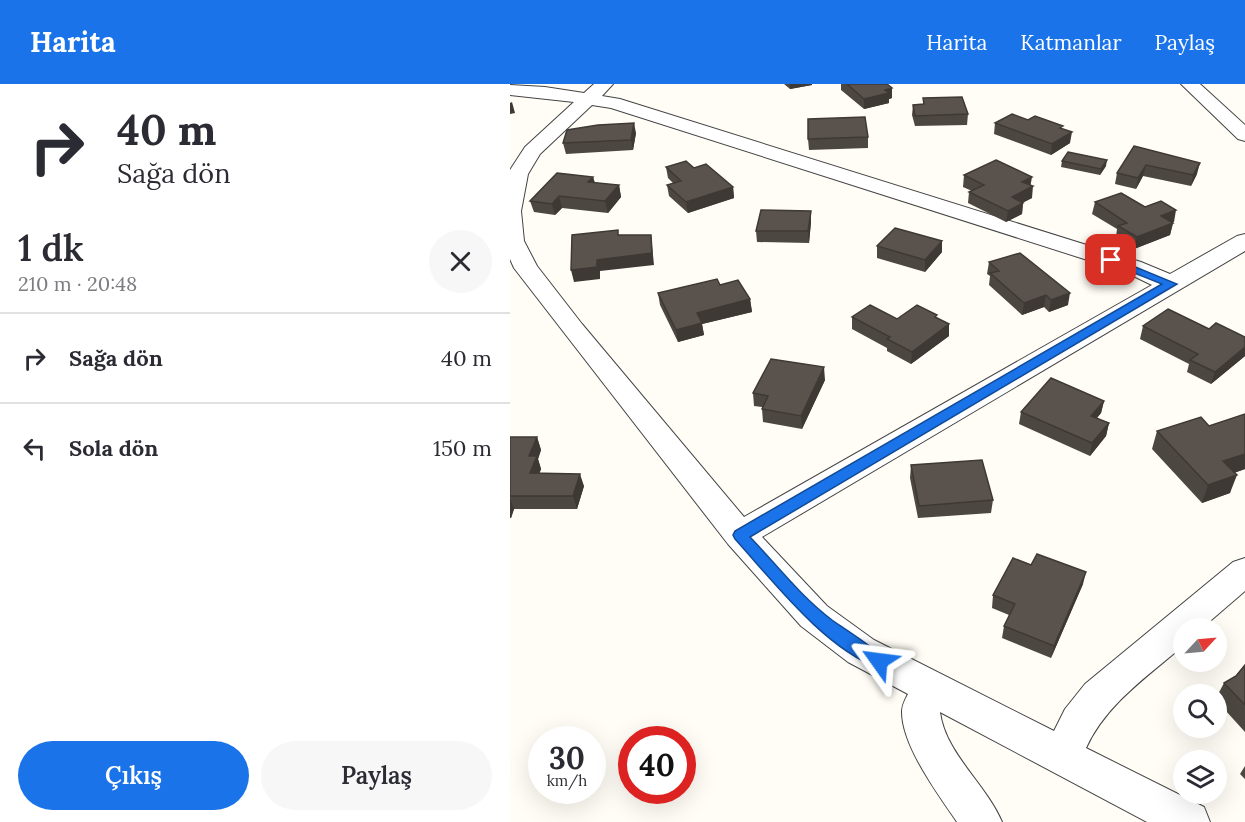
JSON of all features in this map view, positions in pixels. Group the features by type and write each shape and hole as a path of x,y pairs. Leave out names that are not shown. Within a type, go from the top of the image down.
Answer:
{"street":[{"path":"1190,84 1245,135"},
{"path":"510,90 596,91 674,121 1110,260 1171,284"},
{"path":"596,91 532,151 518,174 512,187 510,211 513,241 526,268 740,535 814,616 861,651 931,690 1063,754 1190,822"},
{"path":"740,535 1245,241"},
{"path":"1063,754 1079,721 1098,696 1245,571"},
{"path":"931,690 920,708 921,724 935,752 981,822"}],"building":[{"path":"847,84 887,84 892,88 885,90 889,93 864,99"},
{"path":"962,97 968,114 915,116 913,105 924,104 923,98"},
{"path":"1012,114 1028,120 1035,116 1063,126 1060,128 1072,132 1052,144 995,123"},
{"path":"865,117 868,137 808,139 808,119"},
{"path":"634,123 631,140 563,143 567,130"},
{"path":"1134,146 1200,163 1193,175 1146,165 1138,178 1117,173"},
{"path":"1068,152 1107,160 1101,169 1062,161"},
{"path":"996,160 1032,177 1022,182 1033,186 1012,197 1023,203 1008,211 969,192 984,185 964,175"},
{"path":"686,161 694,168 706,164 733,187 686,202 667,185 681,181 666,167"},
{"path":"557,173 593,177 588,182 619,185 605,201 559,196 552,204 530,201"},
{"path":"1121,193 1145,207 1161,201 1176,210 1161,216 1173,223 1137,237 1118,226 1127,223 1095,202"},
{"path":"761,210 811,211 808,231 756,231"},
{"path":"895,228 942,241 925,260 877,246"},
{"path":"618,230 618,235 651,235 652,253 597,260 597,267 571,270 572,235"},
{"path":"1020,253 1070,293 1051,300 1046,295 1024,303 990,273 999,271 989,262"},
{"path":"717,279 720,285 738,280 750,299 697,313 702,323 676,330 658,293"},
{"path":"870,305 897,319 917,305 949,324 912,352 887,339 890,337 852,317"},
{"path":"1168,309 1209,329 1216,323 1245,337 1245,347 1215,372 1190,360 1198,354 1143,326"},
{"path":"771,359 824,367 801,416 762,409 768,396 753,393"},
{"path":"1051,378 1104,401 1091,416 1109,423 1092,443 1021,412"},
{"path":"1245,414 1245,454 1223,461 1237,475 1208,485 1157,431 1201,417 1209,426"},
{"path":"510,437 537,437 529,456 537,456 530,473 580,474 573,496 510,496"},
{"path":"982,460 993,500 919,506 911,465"},
{"path":"1037,554 1086,572 1054,646 1004,626 1015,604 993,595 1013,558 1031,565"},
{"path":"1245,665 1245,705 1224,683 1236,676"}],"route":[{"path":"879,661 861,651 814,616 740,535 1171,284 1111,260"}]}
